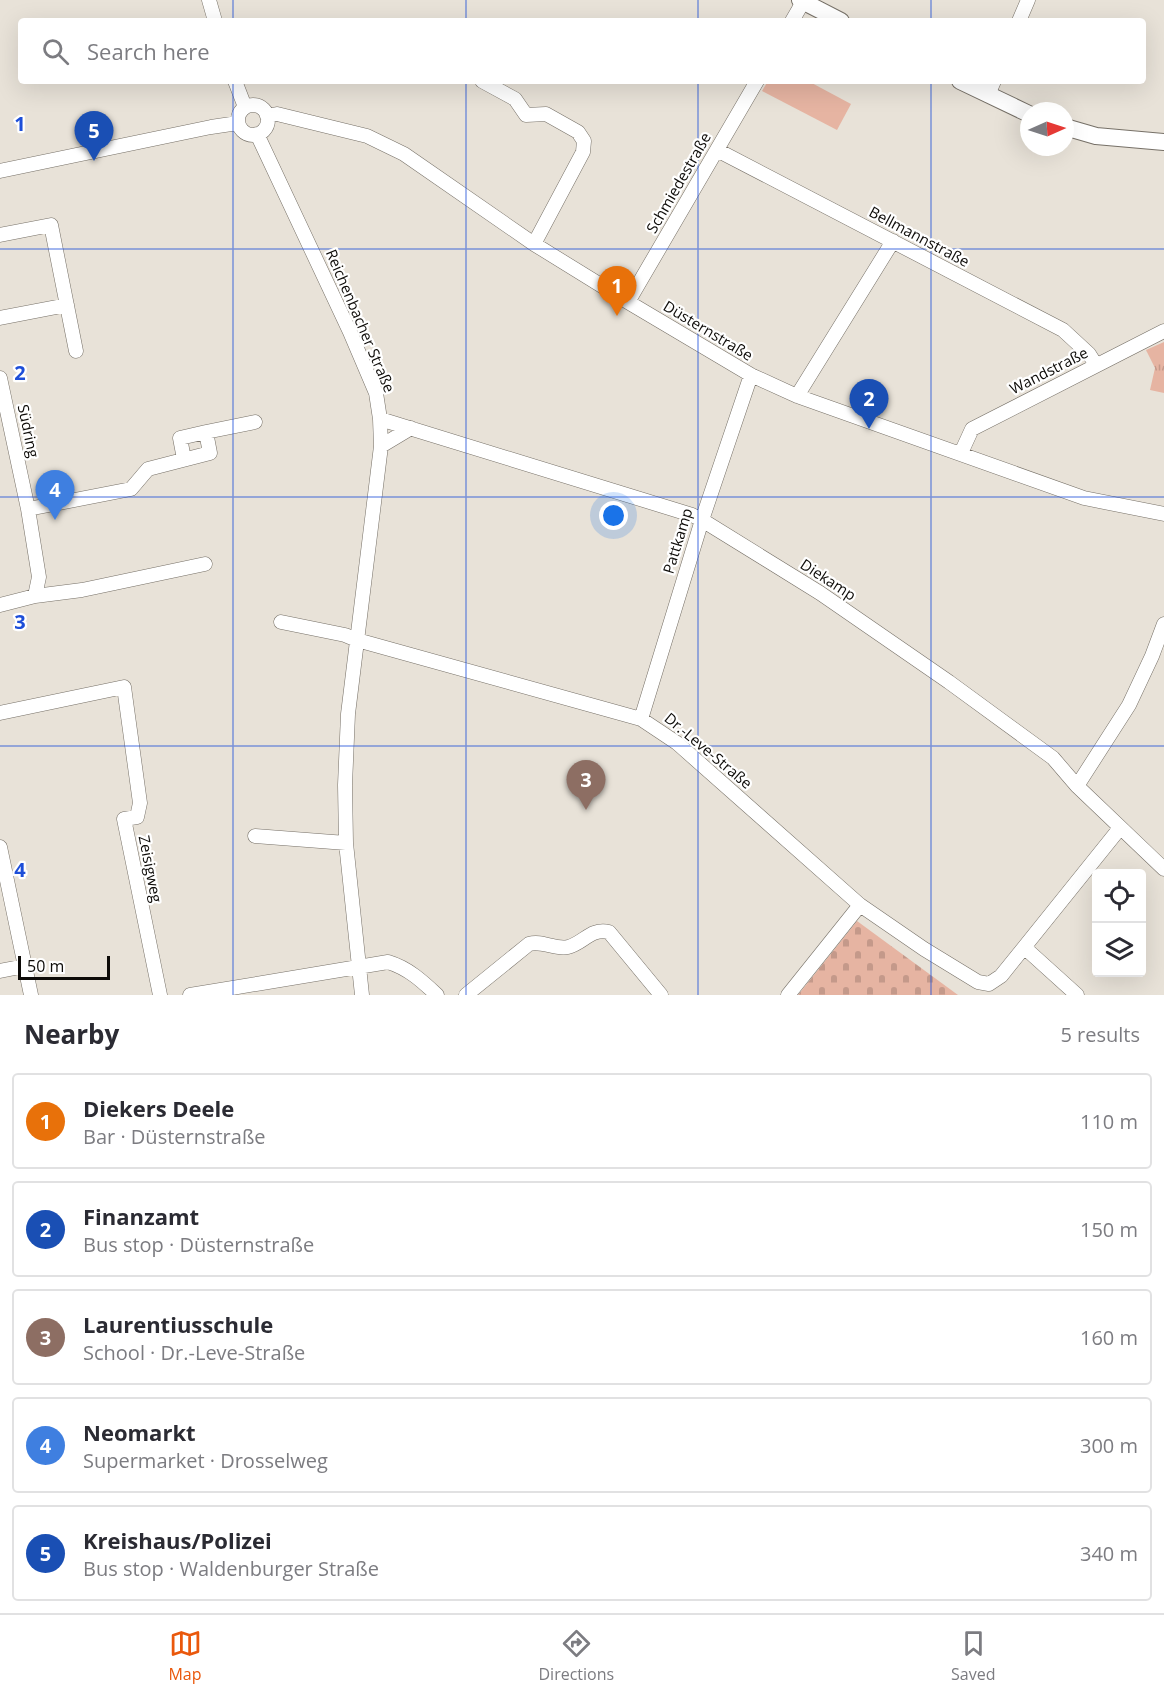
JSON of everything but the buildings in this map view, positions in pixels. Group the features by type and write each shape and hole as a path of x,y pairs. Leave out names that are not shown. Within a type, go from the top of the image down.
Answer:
{"main road":[{"path":"801,1 835,18"},
{"path":"973,84 991,88 1020,108"},
{"path":"1074,130 1096,136 1164,142"}],"street":[{"path":"209,0 214,18"},
{"path":"1020,18 1028,0"},
{"path":"793,18 801,1"},
{"path":"236,84 245,107"},
{"path":"488,84 515,99 526,115 546,114 578,132 584,141 582,152 534,244"},
{"name":"Schmiedestraße","path":"628,302 755,84"},
{"path":"258,106 267,116 266,127 257,134 245,133 238,123 239,115 245,107 258,106"},
{"name":"Düsternstraße","path":"267,116 277,114 367,136 404,154 534,244 628,302 751,375 797,396 1084,498 1164,514"},
{"path":"0,171 238,123"},
{"name":"Reichenbacher Straße","path":"257,134 350,332 376,393 380,418 381,446 348,714 345,785 346,843 362,995"},
{"name":"Bellmannstraße","path":"717,150 1063,330 1089,354 1096,365"},
{"path":"0,235 51,225 76,351"},
{"path":"797,396 893,241"},
{"path":"0,318 67,305"},
{"name":"Wandstraße","path":"961,453 972,429 1164,331"},
{"name":"Pattkamp","path":"641,718 702,520 751,375"},
{"name":"Südring","path":"0,378 28,509 39,577 35,596"},
{"name":"Diekamp","path":"380,418 702,520 820,593 949,682 1053,758 1077,786 1164,869"},
{"path":"184,459 180,438 255,422"},
{"path":"381,446 411,428"},
{"path":"28,509 131,489 148,469 210,453 206,432"},
{"path":"0,605 35,596 82,590 204,564"},
{"path":"281,622 345,634 357,640"},
{"path":"1077,786 1129,705 1164,624"},
{"name":"Dr.-Leve-Straße","path":"357,640 641,718 676,743 860,905 933,955 978,982 989,984 1001,976 1025,948"},
{"name":"Zeisigweg","path":"0,713 124,687 140,803 136,817 124,819 160,995"},
{"path":"1077,995 1025,948 1120,828"},
{"path":"255,836 346,843"},
{"path":"0,847 31,995"},
{"path":"788,995 860,905"},
{"path":"466,995 529,944 569,947 593,932 602,930 609,932 661,995"},
{"path":"190,995 233,991 388,962 399,966 422,981 436,995"},
{"path":"0,971 25,966"}],"green space":[{"path":"766,84 814,84 851,104 837,130 762,91"},
{"path":"1164,342 1164,393 1150,390 1155,368 1146,350"},
{"path":"857,921 958,995 798,995"}],"place":[{"name":"Kreishaus/Polizei","path":"94,161"},
{"name":"Diekers Deele","path":"617,316"},
{"name":"Finanzamt","path":"869,429"},
{"name":"Neomarkt","path":"55,520"},
{"name":"Laurentiusschule","path":"586,810"}]}
